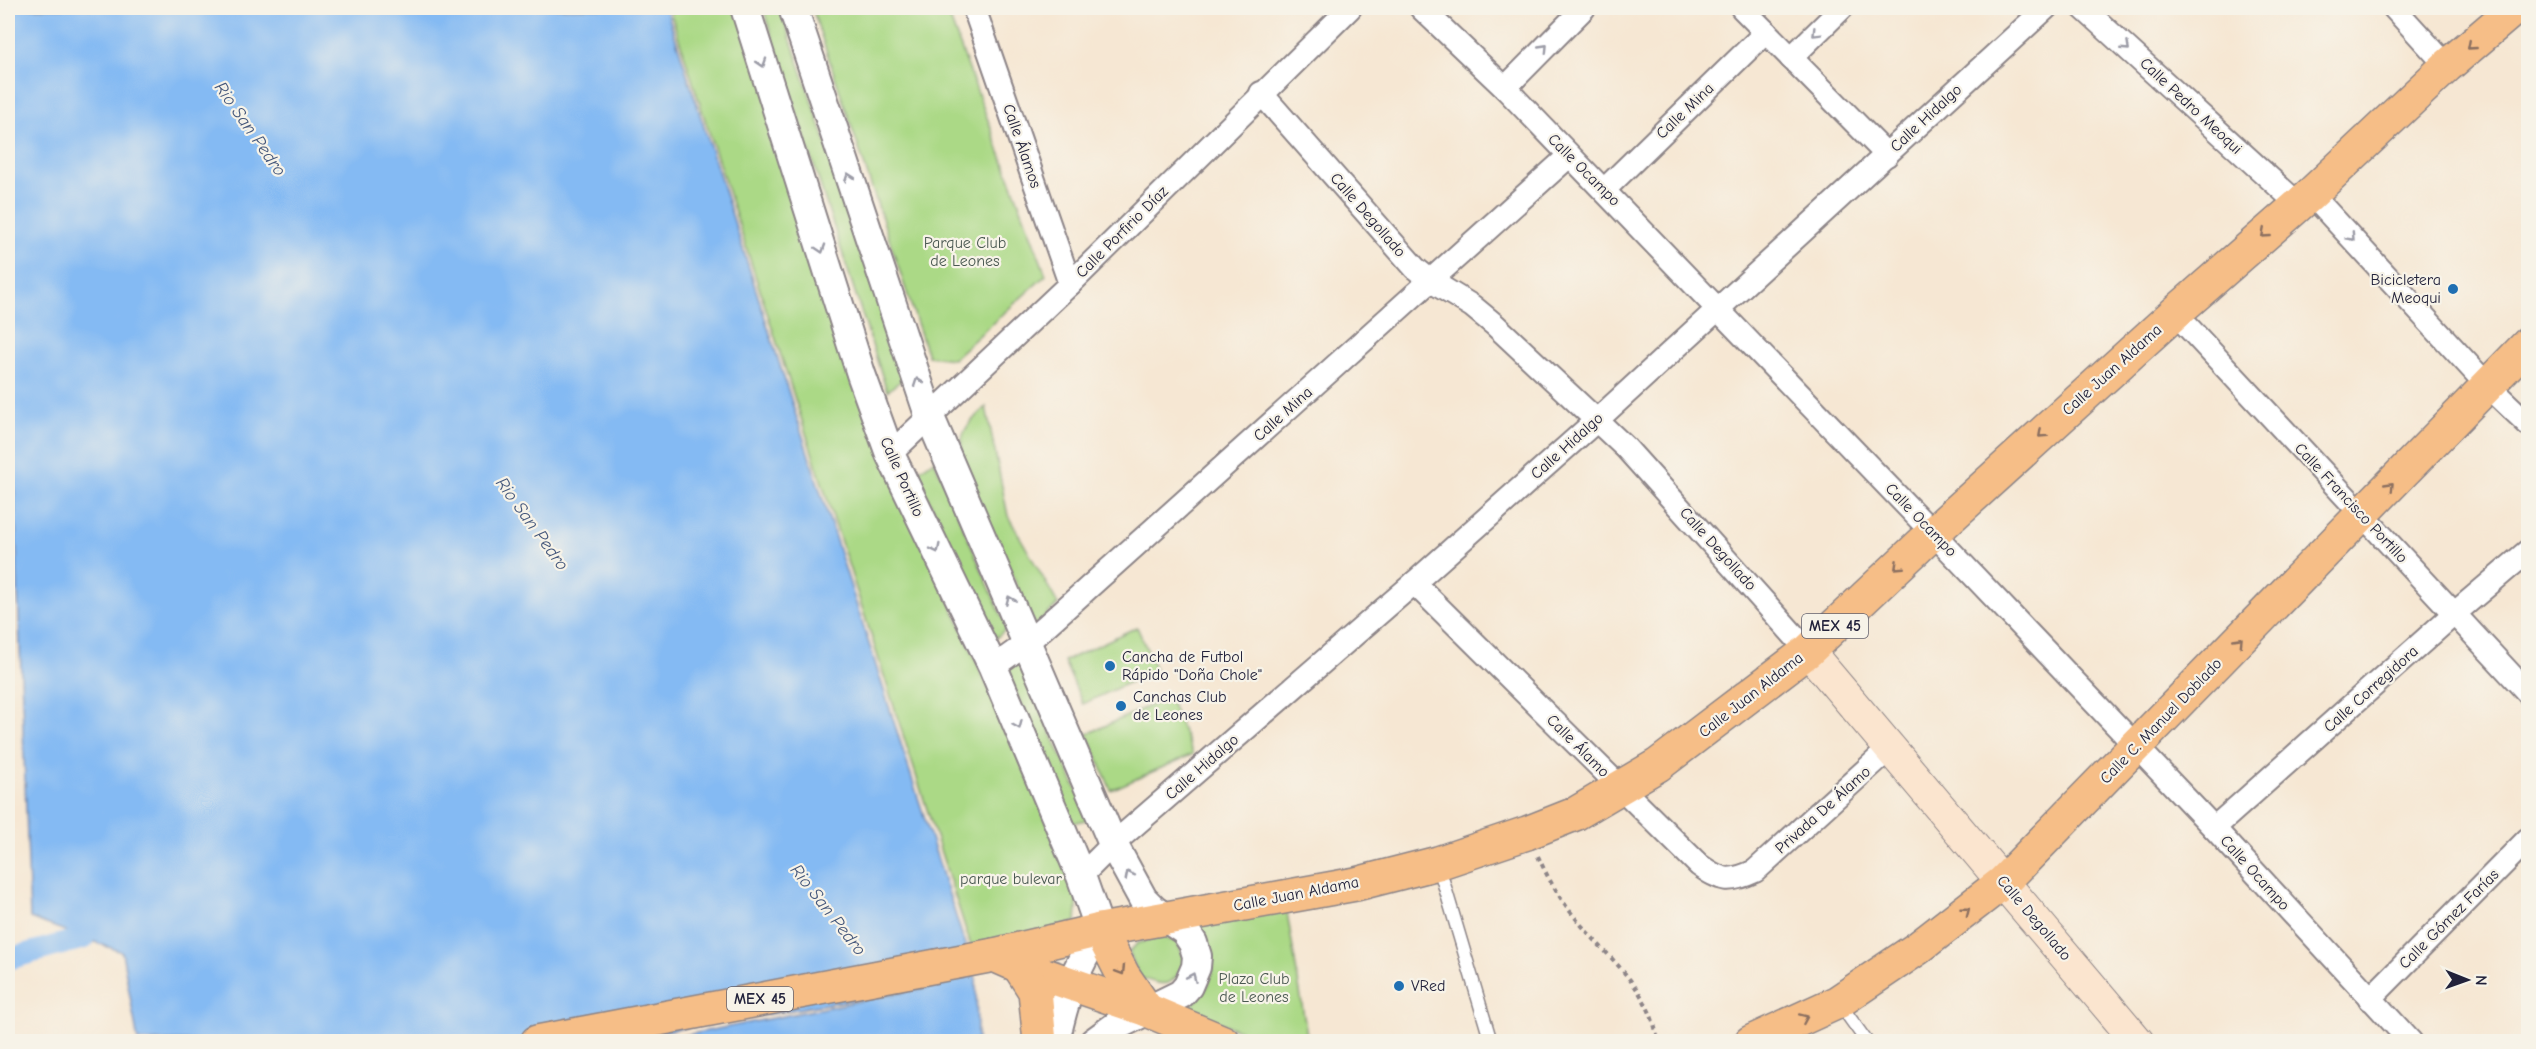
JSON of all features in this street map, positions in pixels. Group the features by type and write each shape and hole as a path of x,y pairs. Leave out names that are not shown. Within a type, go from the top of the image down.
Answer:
{"main road":[{"name":"Calle Juan Aldama","path":"999,959 1100,930 1356,884 1438,863 1575,814 1621,788 1702,734 1808,651 1933,533 2175,313 2305,200 2447,66 2516,8"},
{"name":"Calle C. Manuel Doblado","path":"1765,1038 1838,1002 1918,948 2003,882 2529,344"},
{"name":"Calle Degollado","path":"1808,651 2138,1041"},
{"path":"1100,930 1123,975 1147,1010"},
{"path":"999,959 1035,991 1040,1041"},
{"name":"MEX 45","path":"537,1041 999,959 1147,1010 1223,1041"}],"street":[{"name":"Calle Portillo","path":"745,8 861,374 890,454 993,667 1081,876 1100,930"},
{"path":"793,8 929,415 1113,844 1143,899 1154,910 1185,932 1197,956 1196,967 1188,987 1181,994 1116,1026 1094,1041"},
{"name":"Calle Álamos","path":"974,8 1070,284"},
{"name":"Calle Porfirio Díaz","path":"890,454 1070,284 1261,93 1350,8"},
{"name":"Calle Ocampo","path":"1421,8 1505,88 1718,308 2214,828 2411,1041"},
{"path":"1505,88 1584,8"},
{"path":"1742,8 1887,155"},
{"path":"1791,58 1842,8"},
{"name":"Calle Hidalgo","path":"1081,876 1113,844 1414,583 1597,420 2046,8"},
{"name":"Calle Pedro Meoqui","path":"2083,8 2305,200 2488,386 2529,424"},
{"path":"2394,8 2447,66"},
{"name":"Calle Mina","path":"1604,190 1766,32"},
{"name":"Calle Degollado","path":"1261,93 1403,255 1431,281 1454,293 1495,325 1597,420 1652,476 1808,651"},
{"name":"Calle Mina","path":"993,667 1028,642 1569,156"},
{"name":"Calle Francisco Portillo","path":"2175,313 2529,693"},
{"name":"Calle Corregidora","path":"2214,828 2455,613 2529,551"},
{"name":"Calle Álamo","path":"1414,583 1699,865 1716,877 1727,880 1755,871"},
{"name":"Privada De Álamo","path":"1755,871 1890,748"},
{"name":"Calle Gómez Farías","path":"2370,999 2529,839"},
{"path":"1055,1041 1070,982 1082,957 1100,930"}],"lane":[{"path":"1438,863 1491,1041"},
{"path":"1838,1002 1867,1041"}],"path":[{"path":"1527,833 1547,877 1576,919 1626,973 1646,1001 1658,1041"}],"green space":[{"name":"parque bulevar","path":"669,8 741,8 893,473 1078,892 1076,922 973,952"},
{"path":"763,8 780,8 906,377 887,391"},
{"name":"Parque Club de Leones","path":"812,8 946,8 1046,275 953,359 928,356"},
{"path":"986,407 1008,516 1058,604 1035,626 964,467 961,447 964,433"},
{"path":"934,460 1007,628 996,638 916,473"},
{"name":"Cancha de Futbol Rápido \"Doña Chole\"","path":"1137,627 1156,670 1083,704 1064,661"},
{"path":"1019,663 1090,819 1073,823 1006,669"},
{"path":"1169,697 1193,754 1111,790 1087,734"},
{"name":"Plaza Club de Leones","path":"1286,906 1308,1041 1262,1041 1188,1008 1199,998 1206,987 1213,965 1207,943 1190,922"},
{"path":"1161,937 1177,942 1186,962 1172,981 1163,984 1140,978 1129,952 1138,943"}],"water":[{"name":"Rio San Pedro","path":"8,8 666,8 976,979 977,1041 656,1041 941,985 607,1041 138,1041 122,952 30,918 8,319"}],"waterway":[{"path":"8,959 84,938"}],"place":[{"name":"Bicicletera Meoqui","path":"2453,289"},
{"name":"Cancha de Futbol Rápido \"Doña Chole\"","path":"1110,666"},
{"name":"Canchas Club de Leones","path":"1121,706"},
{"name":"VRed","path":"1399,986"}]}
